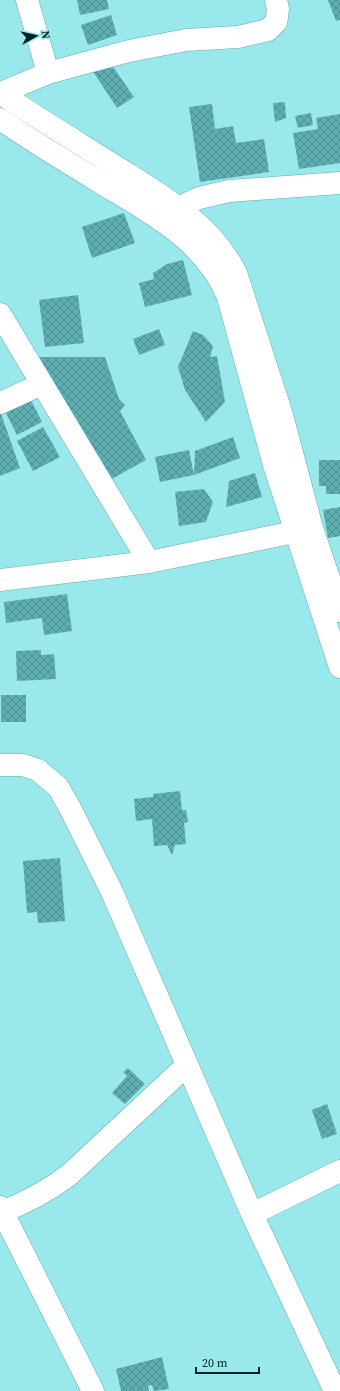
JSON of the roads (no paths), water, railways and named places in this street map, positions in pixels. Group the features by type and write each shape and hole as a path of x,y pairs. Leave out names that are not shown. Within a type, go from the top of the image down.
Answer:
{"street":[{"path":"27,0 48,73"},
{"path":"0,93 48,73 102,57 160,44 186,40 238,37 268,30 276,22 278,9 276,0"},
{"path":"0,93 220,248 229,260 236,273 282,415 304,530 340,667"},
{"path":"0,119 174,215"},
{"path":"174,215 199,198 229,191 340,183"},
{"path":"0,314 149,562"},
{"path":"0,403 42,384"},
{"path":"0,580 149,562 304,530"},
{"path":"304,530 339,607"},
{"path":"0,765 23,765 38,770 58,787 89,843 252,1214 335,1391"},
{"path":"93,1391 1,1210 28,1202 51,1189 69,1175 186,1066"},
{"path":"252,1214 340,1171"}]}
